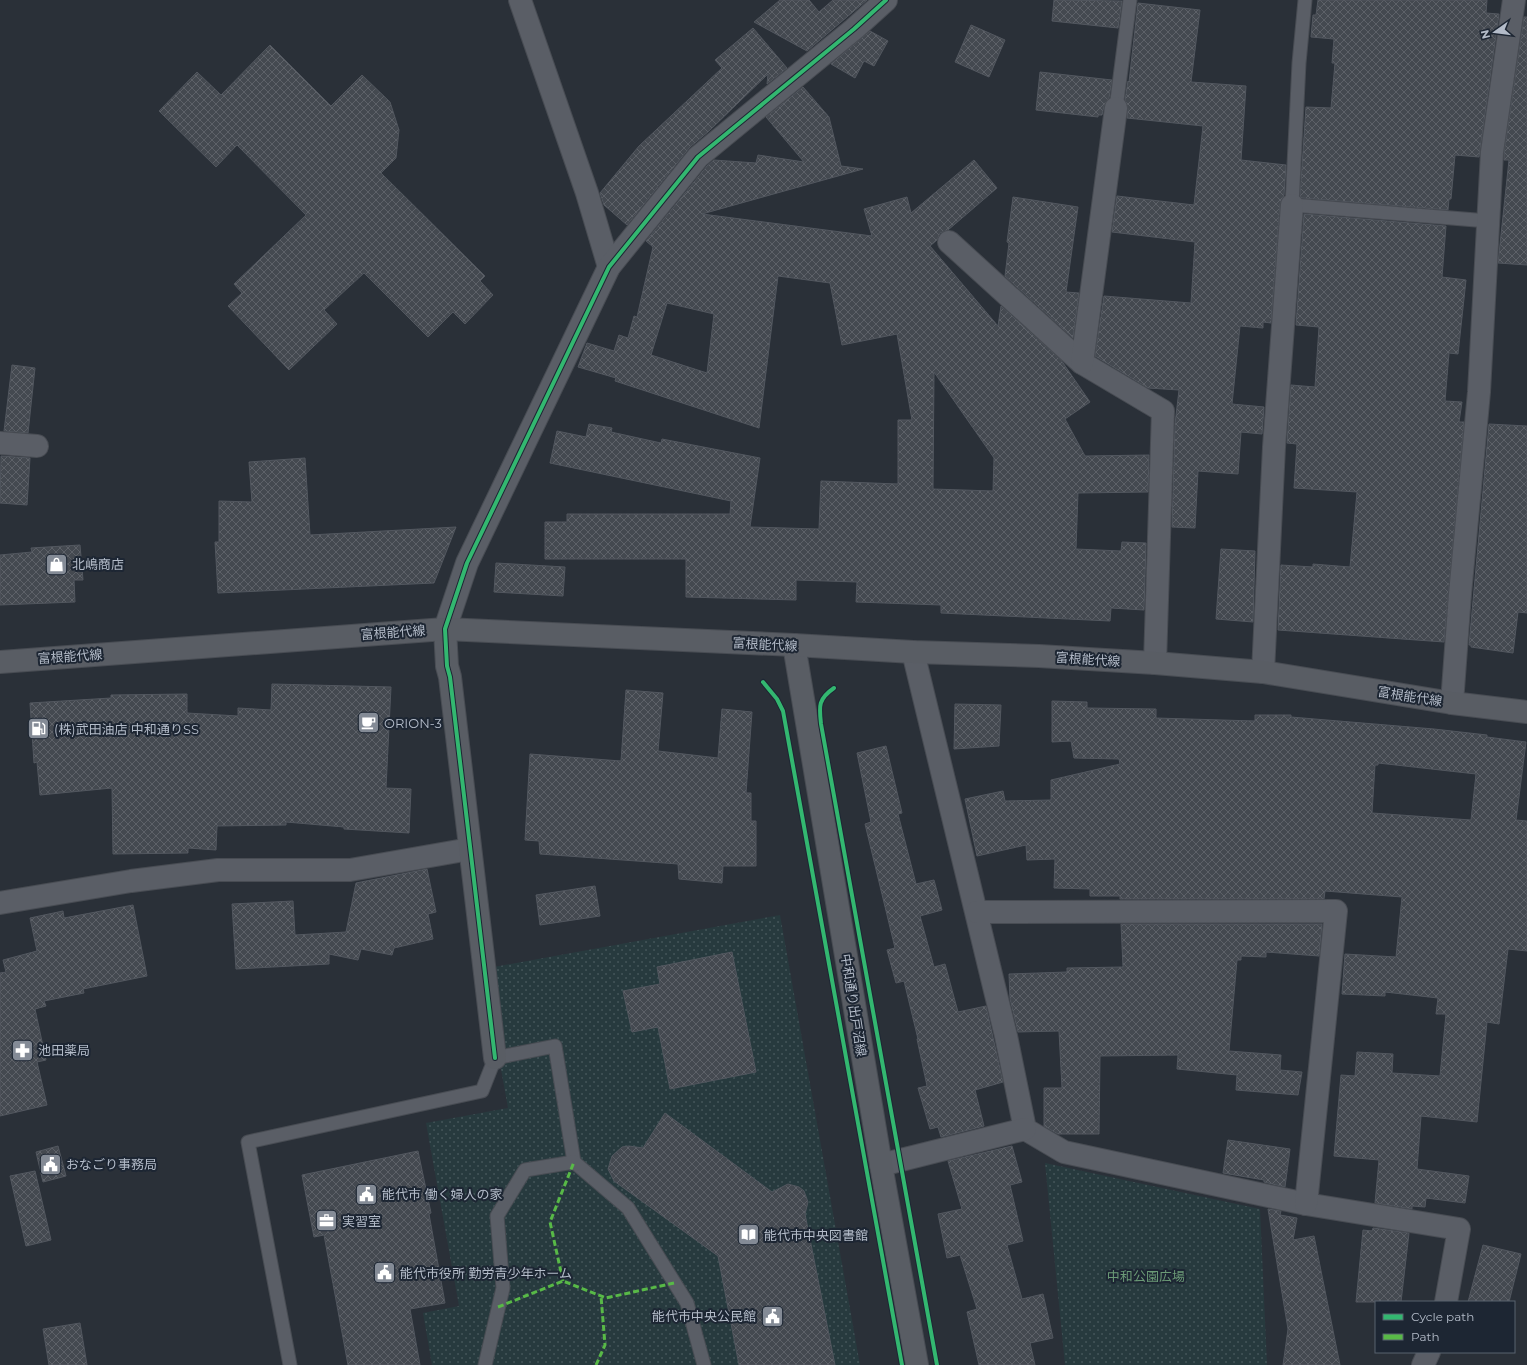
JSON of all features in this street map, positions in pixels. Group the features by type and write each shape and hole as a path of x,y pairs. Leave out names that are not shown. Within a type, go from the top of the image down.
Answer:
{"main road":[{"name":"富根能代線","path":"0,662 445,629 913,652 1039,656 1155,663 1263,672 1452,703 1527,712"},
{"path":"445,629 447,666 450,677 495,1058"},
{"name":"中和通り出戸沼線","path":"794,645 881,1165 917,1365"}],"street":[{"path":"520,0 587,192 609,267"},
{"path":"445,629 467,564 609,267 698,157 854,29 886,0"},
{"path":"1452,703 1460,594 1479,392 1492,152 1514,0"},
{"path":"1082,363 1116,108"},
{"path":"1263,672 1274,448 1292,205"},
{"path":"949,242 1082,363 1163,411 1155,663"},
{"path":"0,443 37,446"},
{"path":"913,652 1006,1036 1025,1129"},
{"path":"0,903 131,881 218,870 350,870 470,849"},
{"path":"976,912 1336,911 1306,1204"},
{"path":"881,1165 1025,1129 1064,1152 1306,1204 1459,1229 1446,1301"},
{"path":"1423,1365 1429,1353"}],"lane":[{"path":"1116,108 1130,0"},
{"path":"1305,0 1299,64 1292,205 1488,221"},
{"path":"290,1365 248,1142 482,1091 495,1058 555,1046 574,1162 628,1208 687,1303 704,1365"},
{"path":"485,1365 503,1288 497,1216 525,1170 574,1162"}],"green space":[{"path":"780,915 860,1365 432,1365 423,1313 459,1306 426,1123 508,1108 483,969"},
{"name":"中和公園広場","path":"1045,1163 1260,1209 1267,1365 1065,1365"}],"building":[{"path":"780,0 809,0 819,12 833,0 867,0 807,51 754,22"},
{"path":"1054,0 1122,1 1118,28 1052,21"},
{"path":"1318,0 1487,0 1486,13 1499,14 1479,157 1455,155 1451,199 1449,199 1448,210 1302,198 1300,196 1306,107 1331,108 1335,63 1332,63 1334,39 1311,37 1313,15 1316,15"},
{"path":"1138,3 1200,10 1191,82 1246,86 1241,160 1286,165 1284,195 1280,204 1271,323 1263,322 1263,328 1240,326 1232,404 1264,407 1262,434 1241,432 1238,474 1198,471 1195,528 1172,527 1175,424 1179,390 1148,388 1095,356 1104,296 1191,303 1195,242 1112,232 1117,196 1194,205 1203,126 1127,118 1128,109 1125,100 1128,81 1129,82"},
{"path":"1524,17 1527,17 1527,265 1498,263 1509,160 1504,160 1504,153"},
{"path":"971,25 1005,40 989,77 955,62"},
{"path":"753,28 787,68 767,84 768,74 709,131 690,147 627,225 604,205 600,193 639,146 722,68 715,60"},
{"path":"870,31 888,41 874,66 864,61 855,78 831,64"},
{"path":"270,45 331,106 362,75 390,102 399,130 396,158 381,173 485,276 480,281 493,295 465,324 453,312 428,337 364,273 324,310 337,324 289,370 228,306 242,293 234,284 306,215 237,145 216,167 159,111 197,72 221,95"},
{"path":"1040,72 1112,80 1109,98 1104,106 1102,115 1098,115 1098,117 1036,110"},
{"path":"803,87 829,117 841,166 863,169 702,214 872,236 864,209 907,197 911,213 974,160 997,188 948,230 940,233 937,240 930,246 998,326 1001,306 1061,360 1090,402 1065,419 1085,456 1149,455 1148,492 1078,493 1076,549 1121,551 1122,542 1146,543 1144,610 1111,608 1110,621 941,613 941,605 856,602 857,582 796,580 796,600 686,597 686,559 545,559 545,522 567,522 567,514 730,514 731,501 550,463 557,431 586,437 589,424 612,428 611,432 661,443 662,439 760,458 750,527 819,529 821,481 898,484 898,420 912,420 897,334 842,345 830,283 778,276 759,428 615,381 616,378 578,367 587,343 614,351 619,335 628,338 634,316 637,317 653,247 646,241 707,166 714,160 756,163 758,155 804,162 766,117","holes":["667,303 714,314 707,373 651,355","934,372 994,458 993,491 933,489"]},
{"path":"1013,197 1078,207 1066,292 1079,293 1073,338 1005,276 1009,243 1007,242"},
{"path":"1304,214 1446,226 1442,277 1466,280 1458,354 1449,353 1445,401 1462,402 1459,422 1464,422 1444,642 1278,630 1281,565 1313,567 1313,564 1350,567 1357,492 1294,488 1297,444 1287,443 1291,385 1315,387 1319,327 1296,325"},
{"path":"12,365 35,368 28,433 4,431"},
{"path":"1489,424 1527,426 1527,613 1518,612 1513,653 1471,647 1471,645 1469,645"},
{"path":"1,456 30,458 27,505 0,503"},
{"path":"305,458 310,535 456,527 434,583 218,593 215,542 219,542 219,501 252,502 249,462"},
{"name":"北嶋商店","path":"80,545 83,580 74,580 75,602 0,605 0,555 32,552 31,548"},
{"path":"1221,549 1255,551 1253,622 1216,619"},
{"path":"496,563 565,567 563,596 494,592"},
{"path":"272,684 391,687 386,788 411,789 409,833 344,829 344,827 286,822 286,825 217,826 216,850 188,848 188,853 113,854 112,788 40,795 37,762 34,763 30,703 111,698 111,695 187,694 187,713 238,716 238,708 271,710"},
{"path":"626,690 663,693 658,751 718,758 722,709 752,712 746,793 751,793 751,821 756,821 756,866 723,866 722,883 679,879 678,864 540,854 539,841 525,840 530,754 621,761"},
{"path":"1052,701 1087,702 1087,708 1156,709 1156,718 1255,721 1255,715 1291,715 1291,717 1487,735 1487,737 1526,742 1516,820 1527,821 1527,951 1508,949 1499,1024 1487,1022 1477,1122 1421,1116 1417,1169 1469,1176 1465,1203 1426,1198 1425,1207 1412,1206 1412,1209 1375,1203 1379,1160 1334,1156 1341,1075 1355,1076 1357,1052 1393,1054 1392,1073 1440,1076 1446,1014 1436,1014 1438,998 1385,992 1385,996 1342,994 1345,954 1396,957 1402,897 1325,891 1324,899 1120,899 1120,896 1090,896 1090,889 1054,888 1055,859 1027,860 1026,845 977,856 965,799 1003,791 1005,801 1051,800 1051,780 1120,764 1119,759 1074,758 1071,741 1052,742","holes":["1378,763 1476,774 1471,820 1372,813 1375,765 1378,765"]},
{"path":"955,704 1001,705 999,746 954,749"},
{"path":"886,746 902,813 898,814 916,884 934,880 942,910 920,916 934,967 945,964 958,1012 986,1006 1003,1082 975,1090 984,1126 941,1137 938,1127 930,1129 918,1088 927,1086 918,1039 904,981 896,983 887,950 895,948 865,824 871,822 857,753"},
{"path":"427,869 436,912 428,914 433,939 394,948 392,955 361,949 358,960 329,954 329,964 236,969 232,904 293,901 295,935 346,932 356,883"},
{"path":"595,886 600,916 540,925 536,895"},
{"path":"133,905 147,976 83,989 84,993 44,1001 46,1006 35,1009 46,1060 37,1062 47,1105 0,1116 0,973 6,972 3,960 37,951 30,918 63,911 64,918"},
{"path":"1121,924 1322,924 1319,956 1266,952 1266,957 1241,956 1241,960 1237,960 1229,1051 1281,1055 1280,1070 1302,1072 1298,1095 1236,1090 1237,1075 1177,1069 1178,1055 1100,1056 1099,1134 1058,1134 1044,1126 1044,1088 1062,1088 1059,1031 1018,1032 1010,999 1009,974 1067,972 1067,968 1123,967"},
{"path":"732,952 756,1072 670,1089 658,1027 632,1032 623,991 660,984 657,967"},
{"name":"能代市中央図書館","path":"665,1113 772,1192 788,1184 799,1187 804,1191 808,1202 805,1214 835,1365 739,1365 718,1256 614,1181 608,1169 612,1156 622,1147 629,1146 643,1148"},
{"path":"1228,1140 1290,1149 1285,1187 1264,1182 1264,1180 1223,1173"},
{"name":"おなごり事務局","path":"58,1146 66,1176 43,1182 36,1152"},
{"path":"1012,1146 1022,1182 1010,1185 1023,1241 1007,1245 1022,1299 1043,1294 1053,1338 1030,1343 1035,1365 979,1365 967,1312 977,1309 960,1255 947,1258 938,1214 962,1209 948,1161"},
{"path":"418,1151 431,1213 429,1214 445,1303 410,1309 420,1365 348,1365 324,1235 314,1237 302,1175"},
{"path":"35,1171 51,1240 26,1246 10,1176"},
{"path":"1268,1209 1281,1211 1280,1215 1297,1218 1293,1240 1314,1236 1340,1365 1283,1365 1288,1329"},
{"path":"1373,1228 1409,1233 1401,1301 1356,1302 1363,1230 1372,1231"},
{"path":"1483,1245 1521,1254 1509,1301 1468,1301"},
{"path":"80,1323 87,1365 49,1365 43,1329"}],"marked path":[{"path":"563,1281 550,1222 574,1162"},
{"path":"498,1307 563,1281 606,1298 674,1283"},
{"path":"596,1365 605,1345 601,1296"}],"cycle path":[{"path":"495,1058 450,677 447,666 445,629 467,563 609,267 698,157 854,29 886,0"},
{"path":"763,682 777,699 783,711 902,1365"},
{"path":"834,688 822,699 820,708 821,724 937,1365"}],"place":[{"name":"北嶋商店","path":"57,564"},
{"name":"ORION-3","path":"368,723"},
{"name":"(株)武田油店 中和通りSS","path":"39,729"},
{"name":"池田薬局","path":"22,1050"},
{"name":"おなごり事務局","path":"51,1164"},
{"name":"能代市 働く婦人の家","path":"366,1194"},
{"name":"実習室","path":"326,1221"},
{"name":"能代市中央図書館","path":"748,1235"},
{"name":"能代市役所 勤労青少年ホーム","path":"385,1273"},
{"name":"能代市中央公民館","path":"772,1316"}]}
